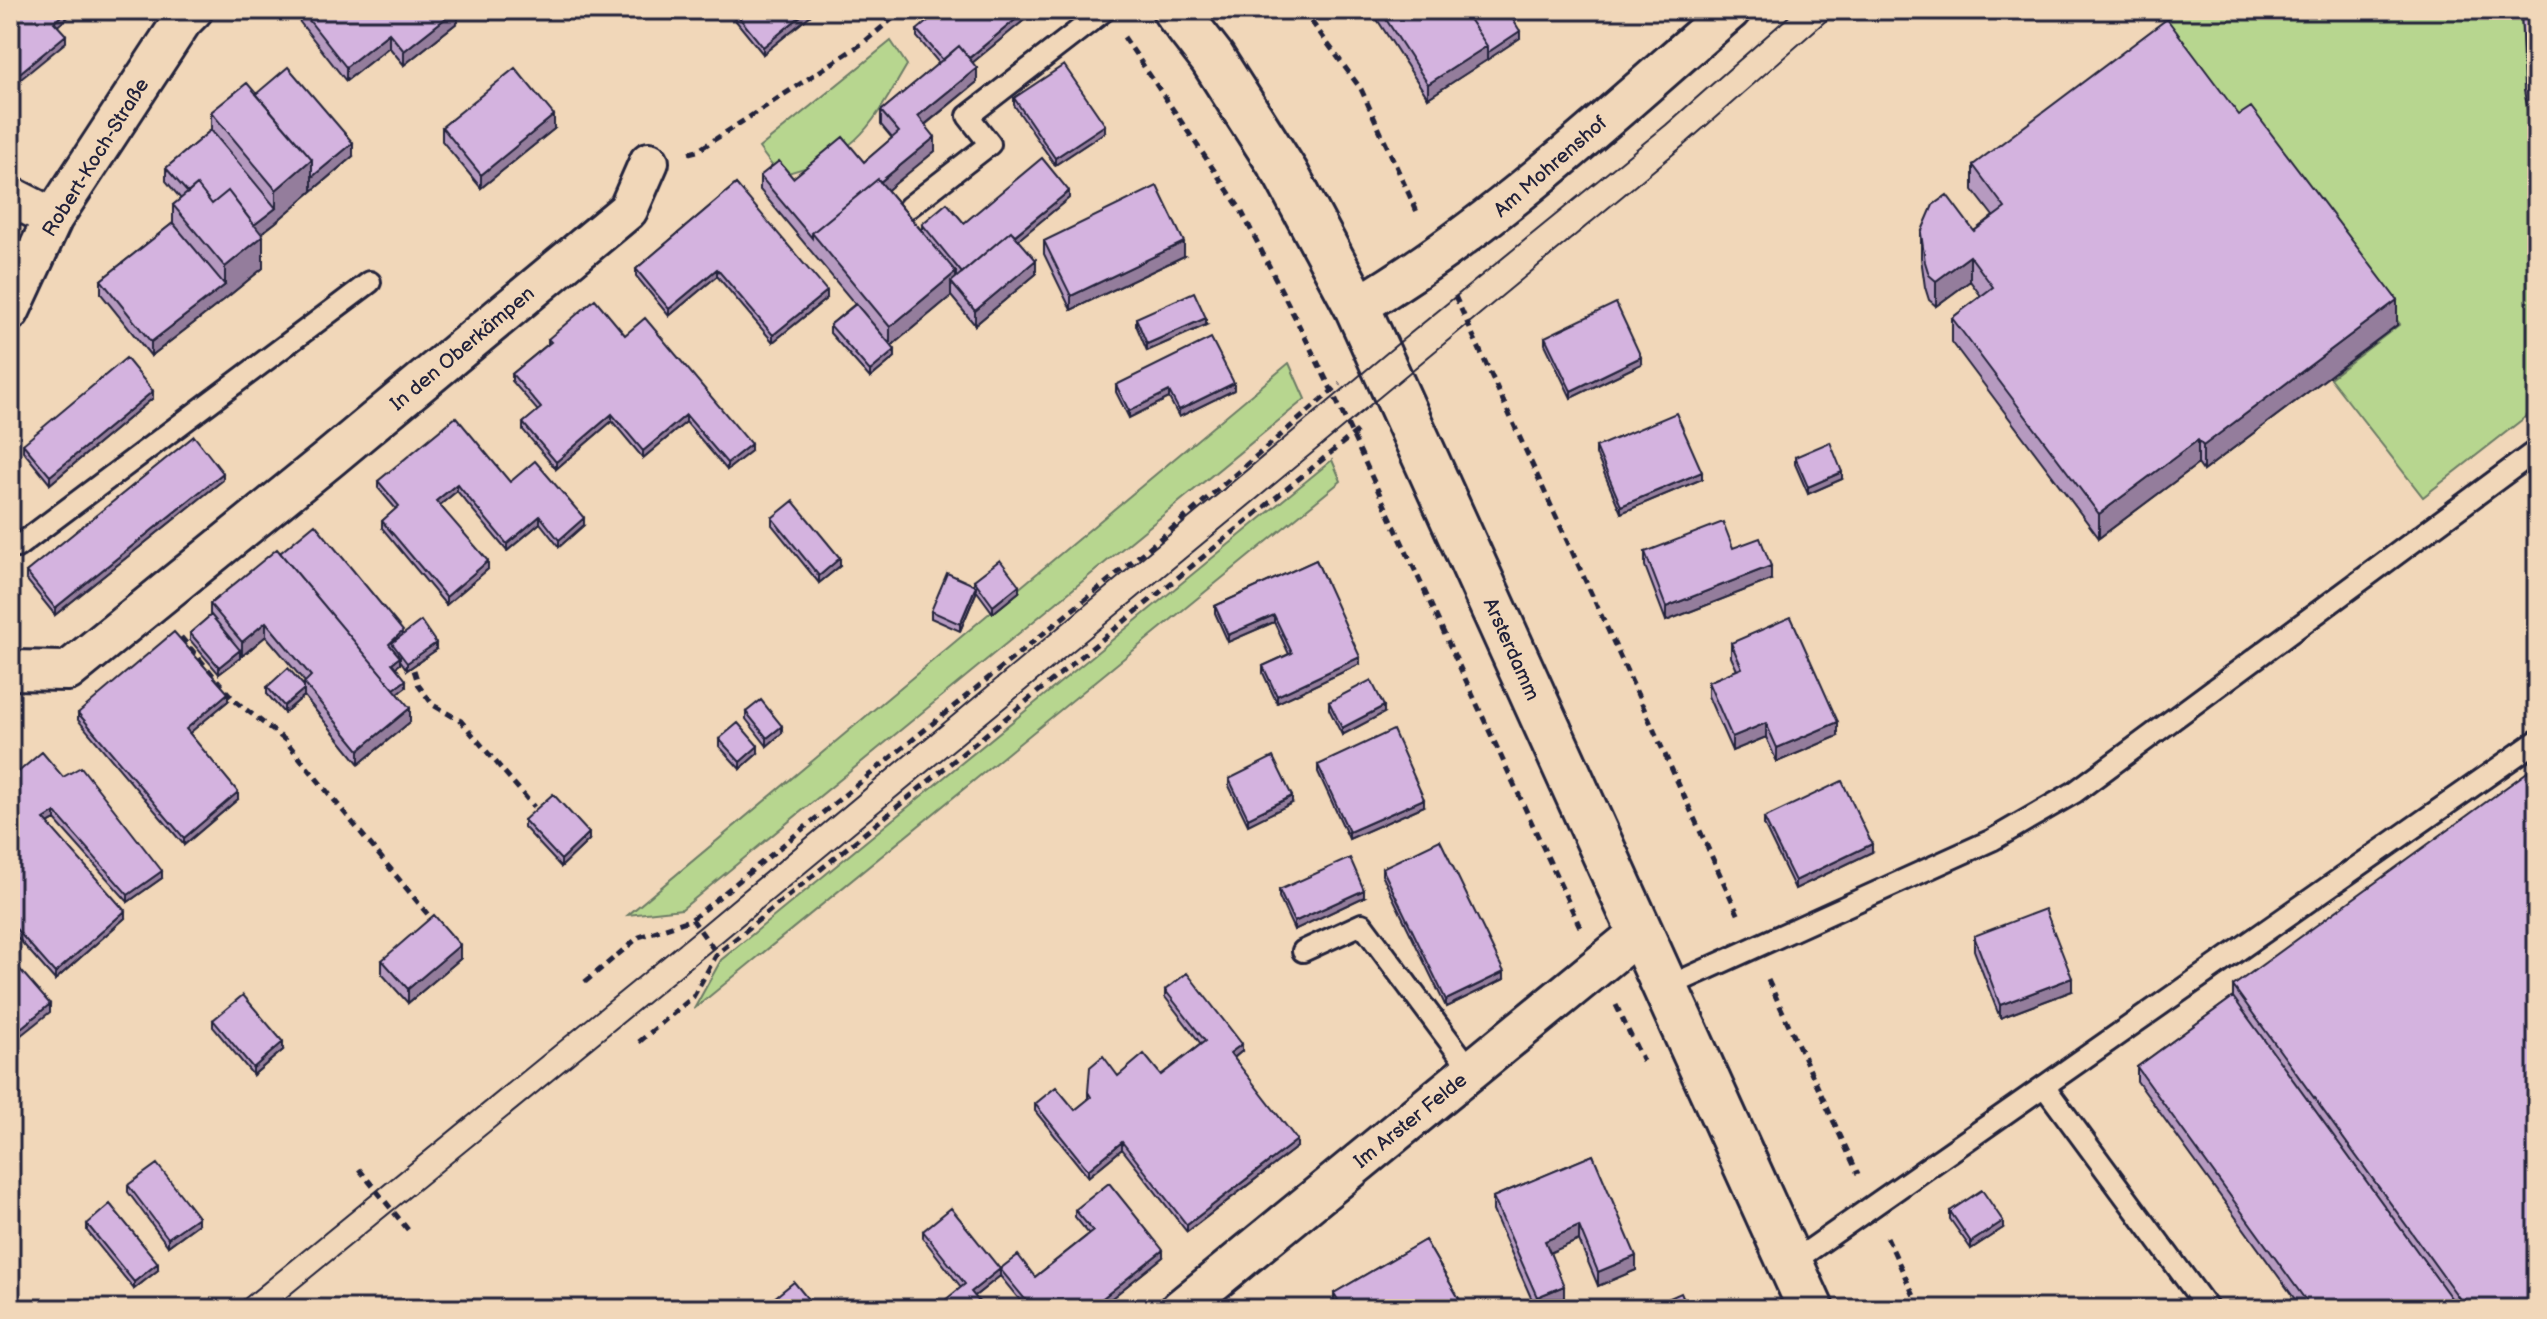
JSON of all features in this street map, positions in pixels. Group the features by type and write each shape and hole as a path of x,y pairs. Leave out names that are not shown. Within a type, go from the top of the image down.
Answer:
{"street":[{"name":"Robert-Koch-Straße","path":"10,311 53,218 182,21 193,10"},
{"name":"Arsterdamm","path":"1175,10 1212,58 1286,174 1357,307 1811,1309"},
{"name":"Am Mohrenshof","path":"1357,307 1487,220 1731,10"},
{"name":"In den Oberkämpen","path":"10,670 68,671 628,210 649,162"},
{"path":"10,196 53,218"},
{"name":"Im Arster Felde","path":"1180,1309 1640,932"}],"lane":[{"path":"909,207 990,144 968,116 1105,10"},
{"path":"10,544 17,547 370,282"},
{"path":"1665,988 1992,840 2075,792 2537,450"},
{"path":"1790,1264 2537,741"},
{"path":"1303,951 1362,924 1471,1070"},
{"path":"2044,1086 2208,1309"}],"path":[{"path":"649,162 697,151 863,43 903,10"},
{"path":"1105,10 1241,210 1332,391 1645,1066"},
{"path":"1303,10 1361,89 1920,1309"},
{"path":"585,982 639,937 692,919 1167,533 1377,352"},
{"path":"639,1042 693,997 717,954 1398,397"},
{"path":"152,602 234,700 285,740 436,925"},
{"path":"414,670 419,686 433,705 461,721 534,807"},
{"path":"692,919 717,954"},
{"path":"359,1169 409,1231"}],"green space":[{"path":"2156,10 2537,10 2537,408 2423,497 2330,378 2400,324"},
{"path":"891,41 907,65 870,124 858,138 826,159 779,175 759,148"},
{"path":"1289,363 1305,399 682,909 628,915"},
{"path":"1332,460 1341,481 694,1009 721,960"}],"building":[{"path":"10,10 68,10 54,22 66,35 10,81"},
{"path":"301,10 456,10 404,51 389,33 346,67"},
{"path":"733,10 808,10 763,47"},
{"path":"941,10 1027,10 969,58 959,46 943,60 917,30"},
{"path":"1380,10 1463,10 1487,46 1428,84"},
{"path":"1463,10 1507,10 1520,31 1487,53 1487,46"},
{"path":"2521,10 2537,10 2537,129 2524,67"},
{"path":"2167,19 2239,115 2251,107 2397,300 2203,446 2198,440 2099,514 1952,318 1993,287 1970,256 1936,281 1929,275 1921,233 1933,205 1947,195 1974,231 2005,208 1973,165"},
{"path":"959,46 977,68 918,116 935,137 812,233 812,238 760,176 779,161 793,178 843,137 864,162 899,132 881,111"},
{"path":"1064,65 1105,125 1055,158 1014,98"},
{"path":"288,67 353,143 312,177 312,159 256,94"},
{"path":"515,68 554,115 481,175 442,127"},
{"path":"247,83 312,159 276,190 211,112"},
{"path":"211,130 276,208 254,225 228,191 212,204 197,185 188,193 166,168"},
{"path":"1042,158 1069,191 1015,235 1011,231 962,273 922,224 947,203 964,223"},
{"path":"878,179 956,272 890,327 812,233"},
{"path":"736,184 827,291 773,335 717,269 669,309 636,269"},
{"path":"197,185 212,204 228,191 263,236 225,267 173,205"},
{"path":"1157,186 1184,242 1071,296 1044,241"},
{"path":"173,223 225,285 151,342 101,280"},
{"path":"1011,231 1036,260 975,311 951,282"},
{"path":"1194,292 1206,318 1147,344 1136,318"},
{"path":"595,299 625,335 645,318 751,444 727,463 686,415 643,451 612,414 556,462 523,423 541,408 512,374 551,342 548,339"},
{"path":"1616,303 1641,357 1571,391 1545,337"},
{"path":"856,304 895,350 870,371 830,325"},
{"path":"1211,338 1234,383 1179,410 1169,391 1129,411 1116,385"},
{"path":"126,358 153,391 50,476 23,444"},
{"path":"1676,413 1702,472 1621,506 1596,447"},
{"path":"456,417 510,482 535,461 584,518 559,540 540,516 507,544 457,484 436,501 488,561 446,597 382,521 399,506 378,481"},
{"path":"194,436 223,473 55,608 26,572"},
{"path":"1830,442 1842,472 1808,487 1795,457"},
{"path":"793,501 840,558 819,576 772,518"},
{"path":"1723,522 1733,548 1760,538 1771,566 1666,607 1645,552"},
{"path":"315,524 403,631 389,644 400,657 392,663 406,680 394,689 280,553"},
{"path":"277,549 410,708 359,750 304,683 311,676 266,622 242,642 210,604"},
{"path":"1000,560 1019,585 993,606 974,580"},
{"path":"1316,560 1360,657 1277,696 1263,666 1292,653 1274,615 1228,635 1215,606"},
{"path":"947,573 976,586 960,624 931,611"},
{"path":"211,615 240,650 219,667 190,633"},
{"path":"1791,617 1838,722 1777,748 1766,723 1732,737 1708,682 1742,668 1731,643"},
{"path":"421,621 436,643 407,663 392,643"},
{"path":"174,632 228,693 186,729 238,792 184,838 78,713"},
{"path":"288,668 304,689 284,706 267,687"},
{"path":"1371,680 1384,706 1342,728 1329,702"},
{"path":"761,700 782,726 767,738 746,712"},
{"path":"738,723 758,746 740,762 719,739"},
{"path":"1393,730 1424,799 1349,832 1318,765"},
{"path":"42,752 63,777 81,767 162,871 128,895 55,812 44,819 125,911 55,973 10,922 10,779"},
{"path":"1273,757 1292,796 1248,818 1229,779"},
{"path":"2537,765 2537,1309 2467,1309 2233,986"},
{"path":"1842,781 1872,844 1795,881 1764,818"},
{"path":"553,794 589,833 561,860 524,820"},
{"path":"1440,840 1504,972 1446,1000 1382,868"},
{"path":"1350,858 1364,890 1294,922 1279,890"},
{"path":"2045,909 2072,978 2000,1005 1974,936"},
{"path":"434,915 460,945 408,989 382,960"},
{"path":"10,958 50,1004 10,1037"},
{"path":"1187,973 1242,1044 1230,1053 1297,1140 1187,1225 1122,1142 1088,1170 1035,1104 1056,1087 1075,1110 1091,1097 1088,1092 1090,1067 1103,1056 1118,1076 1144,1054 1161,1075 1205,1041 1165,990"},
{"path":"243,995 283,1042 253,1068 213,1020"},
{"path":"2233,997 2459,1309 2312,1309 2137,1067"},
{"path":"1593,1155 1636,1256 1598,1272 1579,1226 1545,1241 1564,1286 1537,1297 1493,1197"},
{"path":"157,1164 198,1217 168,1238 128,1185"},
{"path":"1109,1183 1163,1250 1089,1309 1033,1309 1000,1269 1018,1255 1035,1277 1093,1231 1075,1210"},
{"path":"1982,1190 2003,1221 1971,1242 1950,1211"},
{"path":"110,1204 158,1263 134,1282 87,1224"},
{"path":"951,1208 1000,1269 971,1292 985,1309 934,1309 965,1284 923,1231"},
{"path":"1425,1240 1465,1309 1433,1309 1429,1302 1417,1309 1343,1309 1334,1293"},
{"path":"794,1282 816,1309 781,1309 773,1299"},
{"path":"1681,1293 1688,1309 1645,1309"}],"tram line":[{"path":"232,1309 699,928 1401,341 1666,125 1796,10"},
{"path":"272,1309 714,948 1683,146 1838,10"}]}
